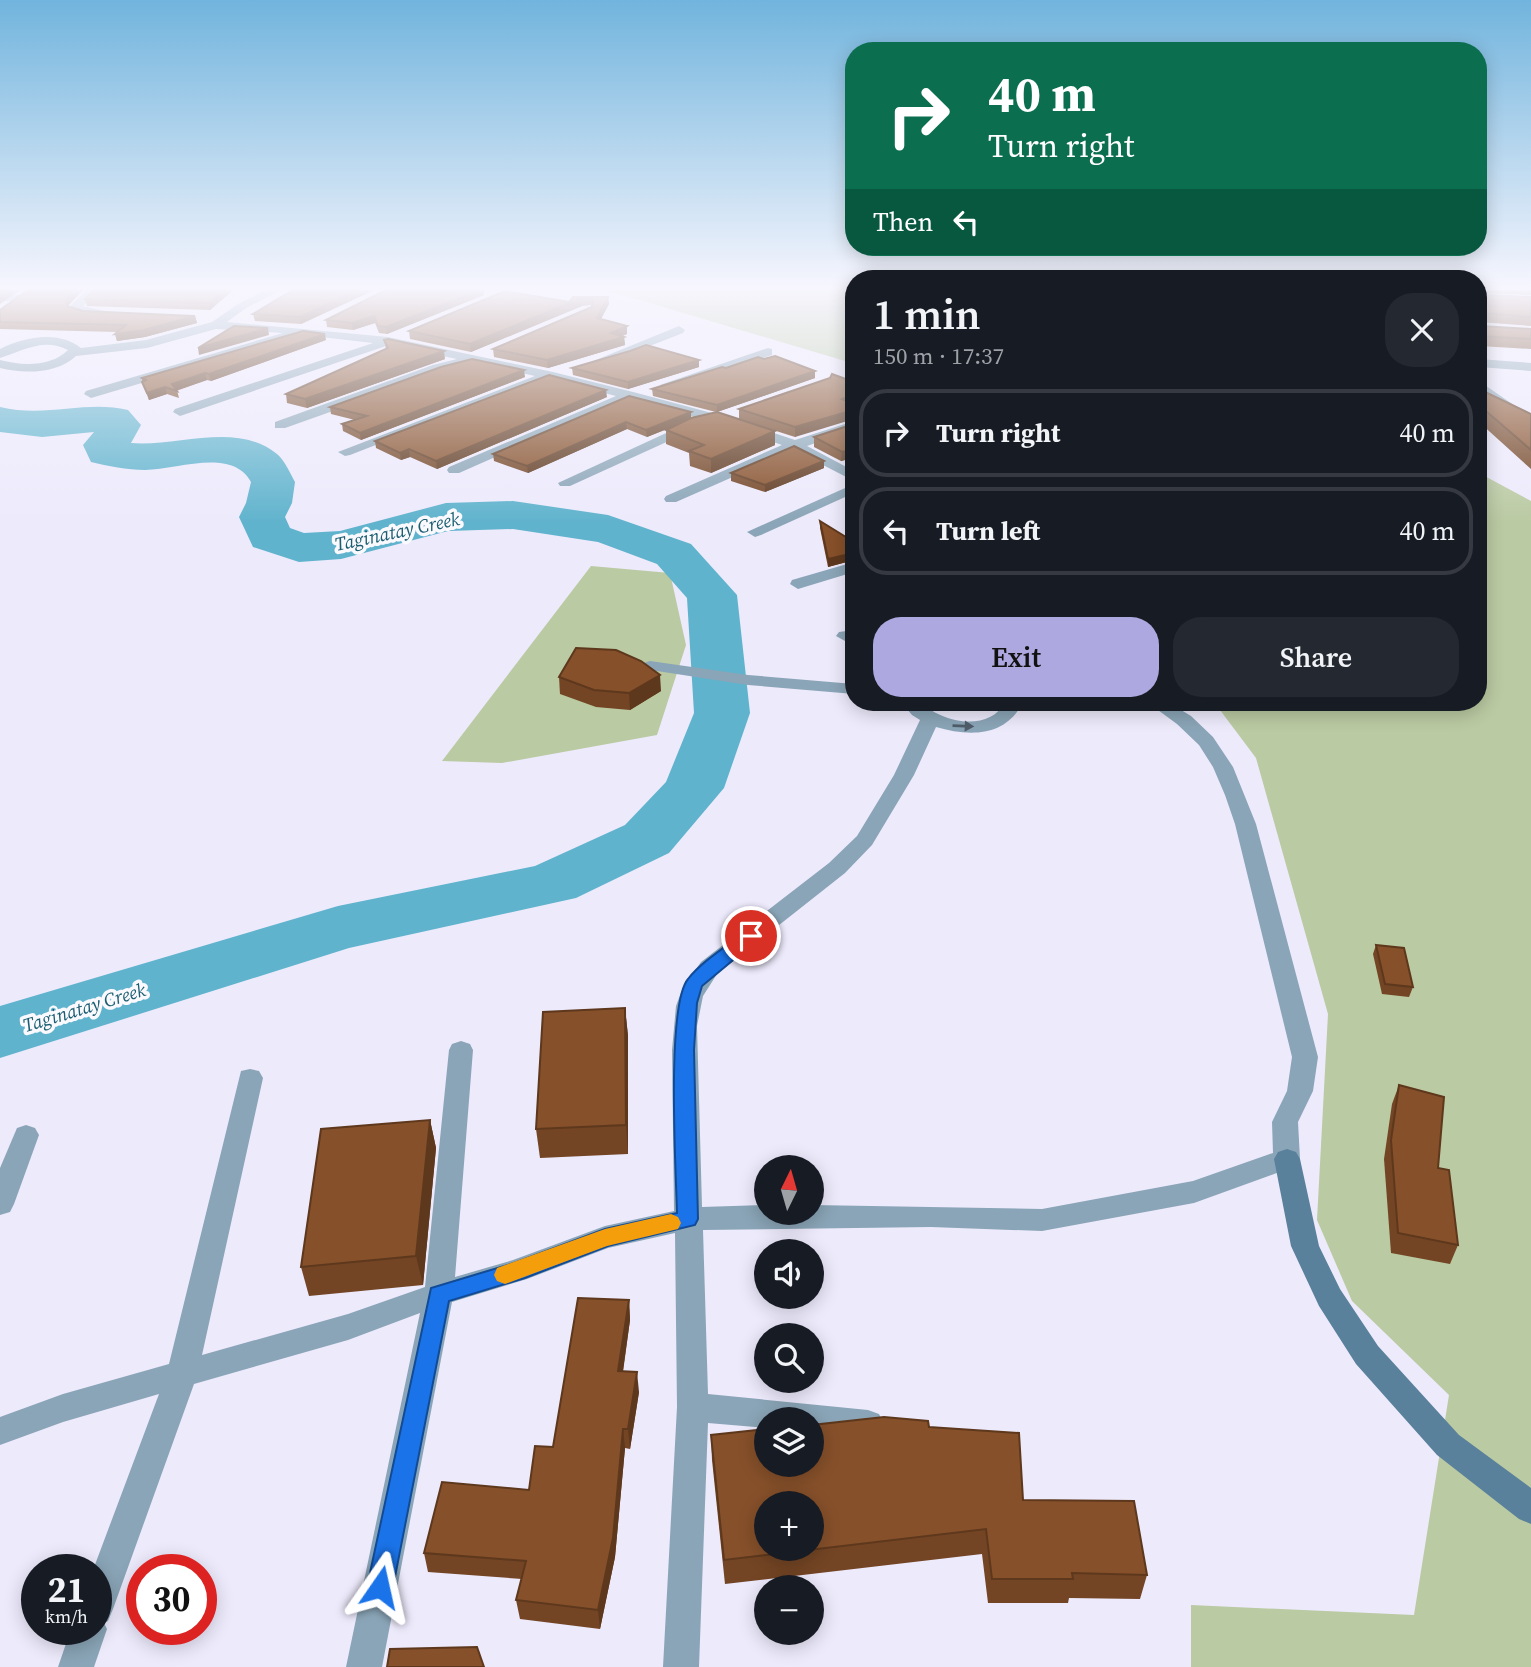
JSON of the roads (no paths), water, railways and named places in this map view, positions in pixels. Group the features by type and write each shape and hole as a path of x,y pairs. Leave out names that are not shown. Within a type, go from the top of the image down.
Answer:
{"street":[{"path":"91,394 180,368"},
{"path":"180,412 310,368"},
{"path":"280,425 438,368"},
{"path":"509,368 552,376 718,419 795,445 845,472"},
{"path":"345,452 526,382 577,368"},
{"path":"454,470 606,403 719,368"},
{"path":"1487,392 1531,423"},
{"path":"1504,406 1531,408"},
{"path":"565,483 686,427 742,411"},
{"path":"671,499 795,445 845,428"},
{"path":"755,532 845,492"},
{"path":"798,584 845,570"},
{"path":"916,711 930,719 959,726 987,724 1007,715 1009,711"},
{"path":"1174,711 1199,733 1239,797 1305,1057 1300,1091 1285,1122 1287,1159 1305,1246 1329,1297 1367,1355 1448,1445 1531,1508"},
{"path":"681,1667 693,1407 684,1050 687,1003 694,983 709,968 837,868 865,840 904,775 930,719"},
{"path":"364,1667 439,1294 461,1050"},
{"path":"112,1565 182,1375 250,1078"},
{"path":"0,1204 26,1135"},
{"path":"0,1431 62,1408 348,1327 439,1294 517,1271 605,1237 688,1219 754,1216 917,1216 1042,1220 1194,1192 1287,1159"},
{"path":"693,1407 892,1426"},
{"path":"76,1667 84,1645"}],"lane":[{"path":"650,666 748,680 845,689"}],"waterway":[{"name":"Taginatay Creek","path":"0,419 28,425 114,419 121,425 117,433 104,445 106,453 145,457 219,450 244,453 263,464 273,482 269,503 262,517 270,537 299,548 341,545 446,517 513,515 608,529 674,554 712,595 722,713 694,788 647,839 553,883 338,928 0,1032"}]}
